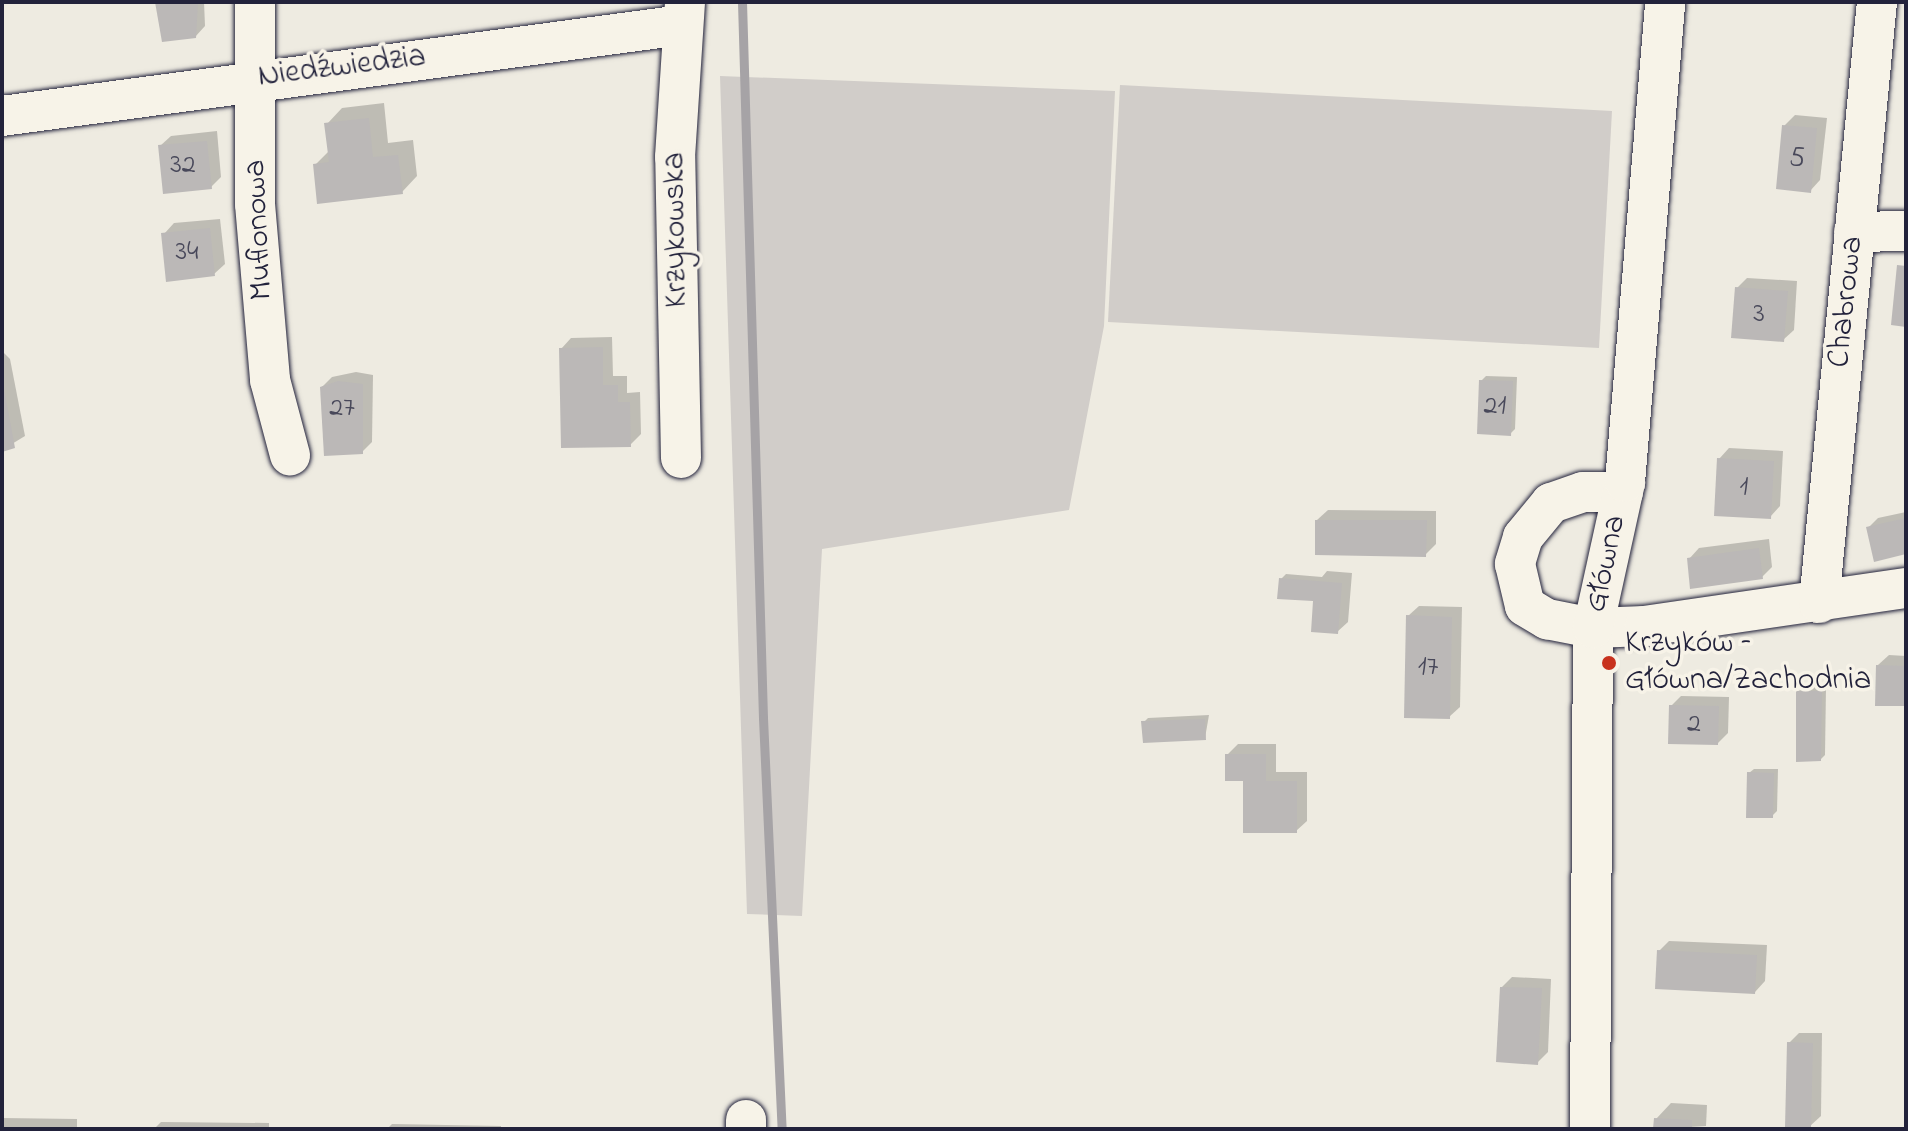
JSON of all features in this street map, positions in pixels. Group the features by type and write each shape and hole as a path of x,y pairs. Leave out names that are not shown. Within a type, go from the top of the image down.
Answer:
{"street":[{"name":"Muflonowa","path":"255,2 258,78 255,204 270,380 290,455"},
{"name":"Główna","path":"1590,1129 1593,628 1623,492 1665,2"},
{"name":"Chabrowa","path":"1819,603 1877,2"},
{"name":"Niedźwiedzia","path":"2,116 684,14"},
{"name":"Krzykowska","path":"681,458 675,157 684,14"},
{"path":"1854,232 1906,231"},
{"path":"1623,492 1583,492 1551,503 1523,537 1515,564 1525,606 1547,619 1593,628 1645,626 1906,588"}],"shaded area":[{"path":"720,76 1115,91 1104,326 1069,510 822,549 802,916 747,914"},
{"path":"1120,85 1612,111 1599,348 1108,322"}],"building":[{"path":"155,2 198,2 196,38 162,42"},
{"path":"369,118 373,157 398,155 403,194 317,204 313,164 329,162 324,123"},
{"path":"1782,125 1817,128 1811,193 1776,189"},
{"path":"207,141 212,189 163,194 158,145"},
{"path":"210,228 215,276 166,282 161,233"},
{"path":"1897,265 1906,266 1906,327 1891,325"},
{"path":"1735,287 1788,291 1784,342 1731,338"},
{"path":"603,347 603,385 618,385 618,402 630,402 631,447 561,448 559,348"},
{"path":"2,378 15,448 2,452"},
{"path":"1479,380 1513,381 1511,436 1477,434"},
{"path":"338,381 363,384 363,454 324,456 320,387"},
{"path":"1717,458 1774,461 1771,519 1714,516"},
{"path":"1906,518 1906,554 1874,562 1866,527"},
{"path":"1315,520 1427,520 1426,557 1315,555"},
{"path":"1759,548 1763,579 1690,589 1687,558"},
{"path":"1279,578 1342,583 1338,634 1311,632 1313,601 1277,599"},
{"path":"1406,615 1452,617 1450,719 1404,718"},
{"path":"1876,665 1906,666 1906,706 1875,706"},
{"path":"1796,691 1822,691 1821,761 1796,762"},
{"path":"1669,705 1719,706 1718,745 1668,744"},
{"path":"1205,719 1206,740 1143,743 1141,721"},
{"path":"1225,754 1266,754 1266,781 1297,781 1297,833 1243,833 1243,781 1225,781"},
{"path":"1747,772 1774,773 1773,818 1746,818"},
{"path":"1657,950 1757,955 1755,994 1655,989"},
{"path":"1500,987 1542,988 1538,1065 1496,1062"},
{"path":"1787,1042 1813,1043 1811,1128 1785,1128"},
{"path":"1654,1118 1692,1120 1692,1129 1653,1129"}],"waterway":[{"path":"742,2 763,718 782,1129"}],"place":[{"name":"Krzyków – Główna/Zachodnia","path":"1609,663"}]}
